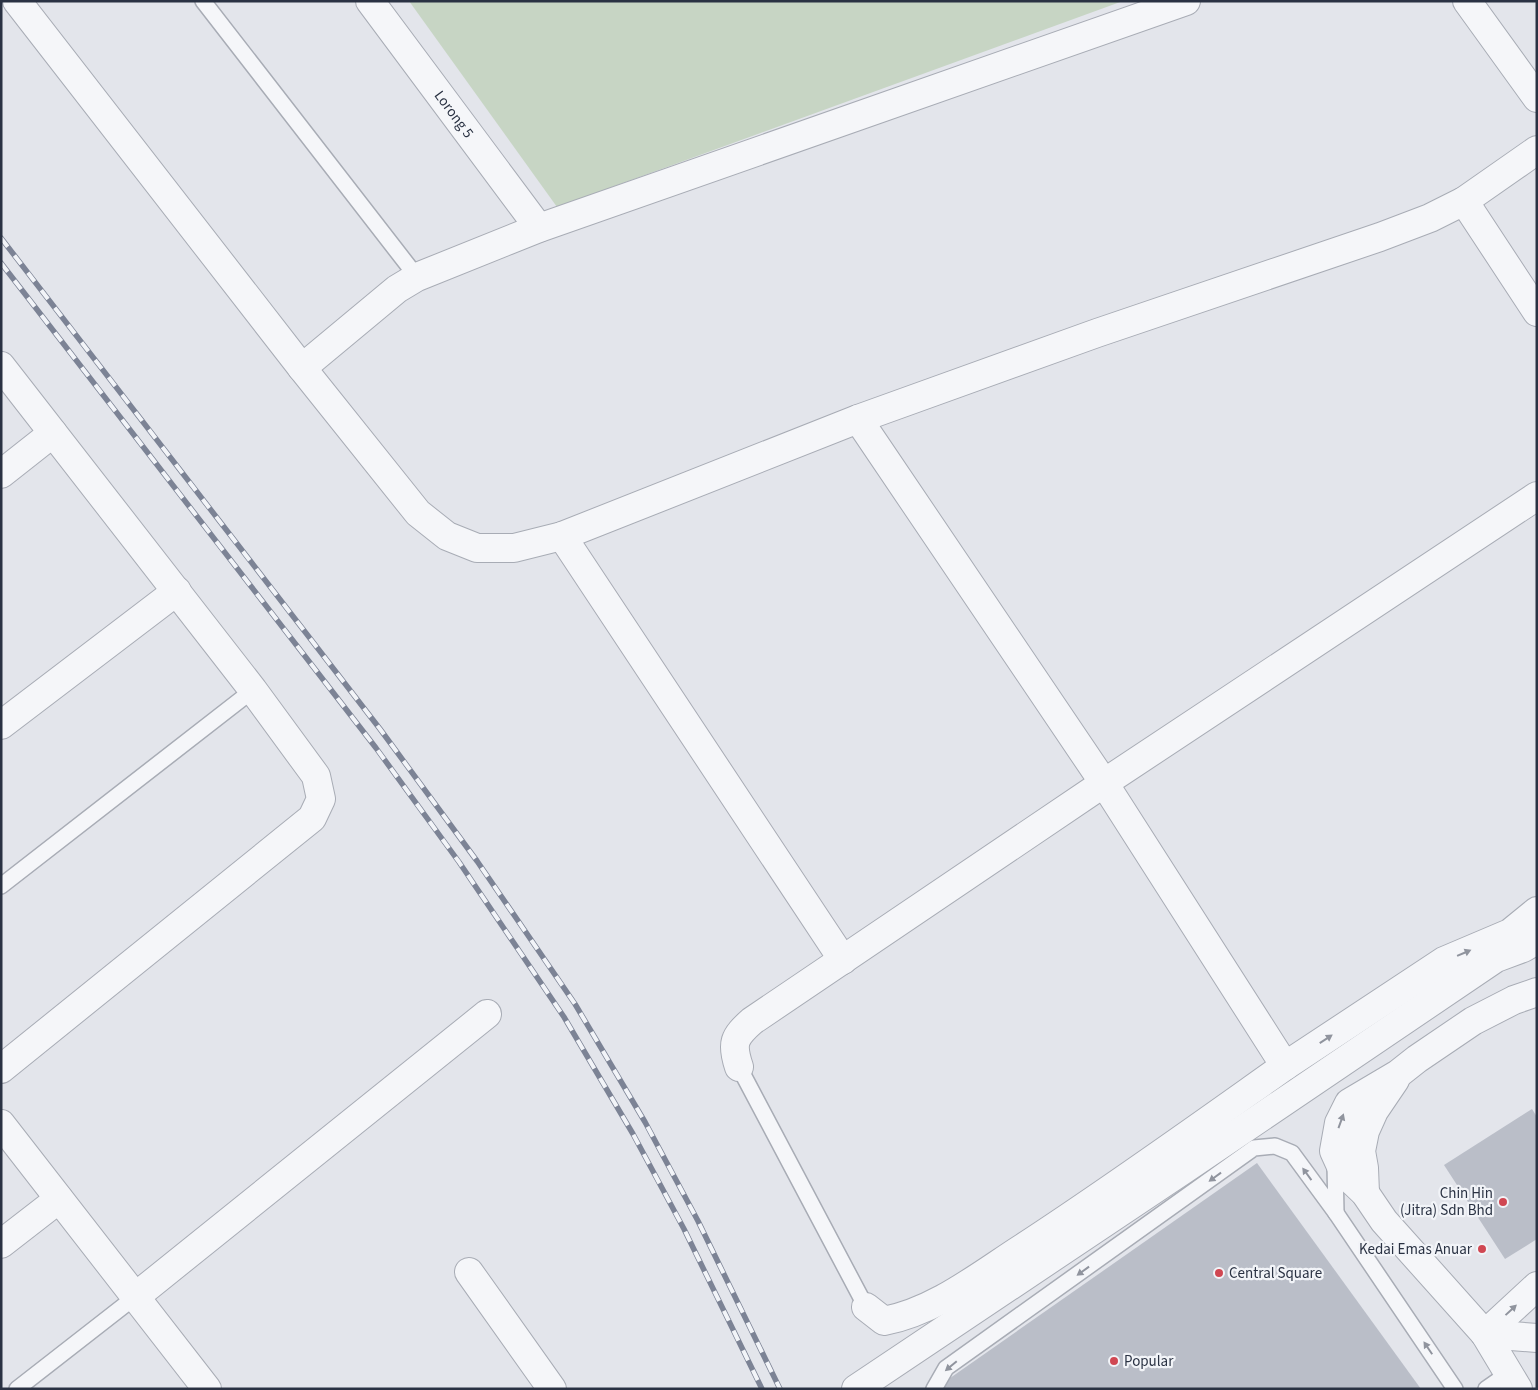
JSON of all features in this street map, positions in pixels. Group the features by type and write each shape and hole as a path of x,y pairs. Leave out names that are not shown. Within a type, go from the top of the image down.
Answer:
{"street":[{"path":"17,1 302,368 418,513 447,536 477,548 514,548 562,536 858,419 1097,333 1380,237 1430,218 1464,201 1537,150"},
{"name":"Lorong 5","path":"370,1 539,228"},
{"path":"302,368 397,288 417,277 539,228 1186,1"},
{"path":"1467,1 1537,98"},
{"path":"1464,201 1537,312"},
{"path":"1,366 253,690 316,776 321,799 312,818 1,1069"},
{"path":"858,419 1104,783 1286,1066"},
{"path":"1,474 53,433"},
{"path":"739,1067 734,1042 740,1032 752,1020 1104,783 1537,496"},
{"path":"562,536 843,960"},
{"path":"3,721 177,591"},
{"path":"866,1307 884,1321 905,1317 955,1291 1107,1193 1286,1066 1444,961 1510,933 1537,911"},
{"path":"1496,958 1510,933"},
{"path":"856,1389 1496,958 1523,948 1537,940"},
{"path":"1514,1381 1485,1334 1384,1221 1365,1193 1344,1173 1334,1151 1339,1122 1349,1103 1398,1074 1472,1021 1514,1000 1537,992"},
{"path":"135,1297 487,1014"},
{"path":"1365,1193 1361,1151 1364,1131 1374,1111 1398,1074"},
{"path":"1,1124 207,1389"},
{"path":"1,1244 59,1199"},
{"path":"468,1272 552,1389"},
{"path":"1485,1334 1537,1286"},
{"path":"1485,1334 1537,1338"}],"lane":[{"path":"204,1 417,277"},
{"path":"1,886 253,690"},
{"path":"739,1067 866,1307"},
{"path":"934,1389 946,1368 1254,1148 1275,1146 1292,1153 1336,1213 1455,1389"},
{"path":"1334,1151 1336,1213"},
{"path":"17,1389 135,1297"},
{"path":"1486,1389 1514,1381"}],"green space":[{"path":"409,1 1123,1 557,207"}],"building":[{"name":"Chin Hin (Jitra) Sdn Bhd","path":"1532,1109 1537,1117 1537,1239 1505,1259 1444,1165"},
{"name":"Central Square","path":"1257,1163 1421,1389 945,1389 943,1383"}],"railway":[{"path":"1,238 380,729 477,861 575,1004 645,1122 698,1221 780,1389"},
{"path":"1,263 376,748 459,862 564,1017 633,1134 684,1229 762,1389"}],"place":[{"name":"Chin Hin (Jitra) Sdn Bhd","path":"1503,1202"},
{"name":"Kedai Emas Anuar","path":"1482,1249"},
{"name":"Central Square","path":"1219,1273"},
{"name":"Popular","path":"1114,1361"}]}
